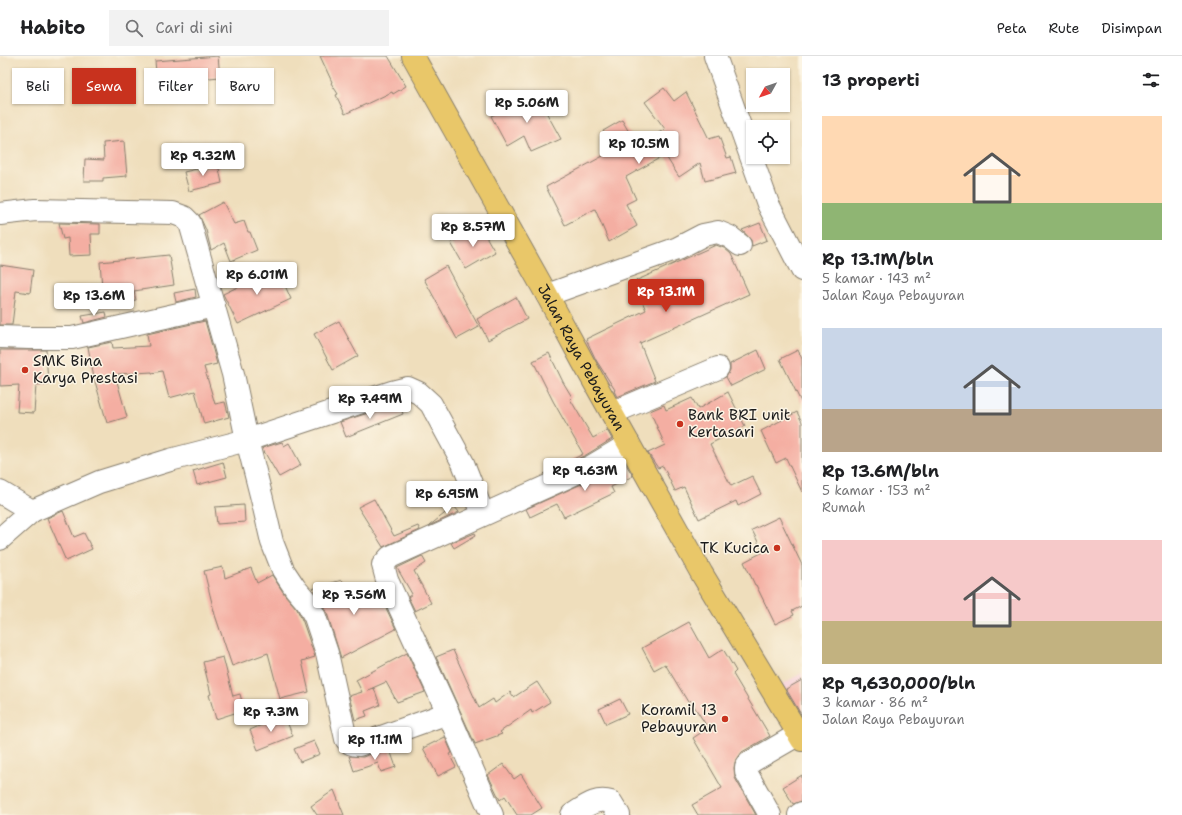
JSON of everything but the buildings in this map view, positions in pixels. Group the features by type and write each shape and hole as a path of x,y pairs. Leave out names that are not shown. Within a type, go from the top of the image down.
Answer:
{"main road":[{"name":"Jalan Raya Pebayuran","path":"413,56 702,574 800,737"}],"street":[{"path":"715,56 768,204 802,270"},
{"path":"0,214 35,210 173,213 184,217 190,223 232,374 272,542 283,570 295,588 308,602 315,617 326,653 344,734 349,743 359,745 448,713"},
{"path":"547,295 678,248 703,235 718,232 730,237 740,245"},
{"path":"0,337 72,338 214,306"},
{"path":"612,413 718,368"},
{"path":"0,539 32,511 99,482 170,460 247,440 408,388 420,393 431,404 463,464 483,514"},
{"path":"492,815 448,713 387,580 383,565 390,557 592,466 629,444"},
{"path":"0,492 32,511"},
{"path":"770,815 746,772 746,768 749,763 800,737"},
{"path":"572,815 596,801 603,800 611,802 619,815"}],"shaded area":[{"path":"802,673 802,729 779,686"}],"place":[{"name":"SMK Bina Karya Prestasi","path":"25,370"},
{"name":"Bank BRI unit Kertasari","path":"680,424"},
{"name":"TK Kucica","path":"777,548"},
{"name":"Koramil 13 Pebayuran","path":"725,719"}]}
